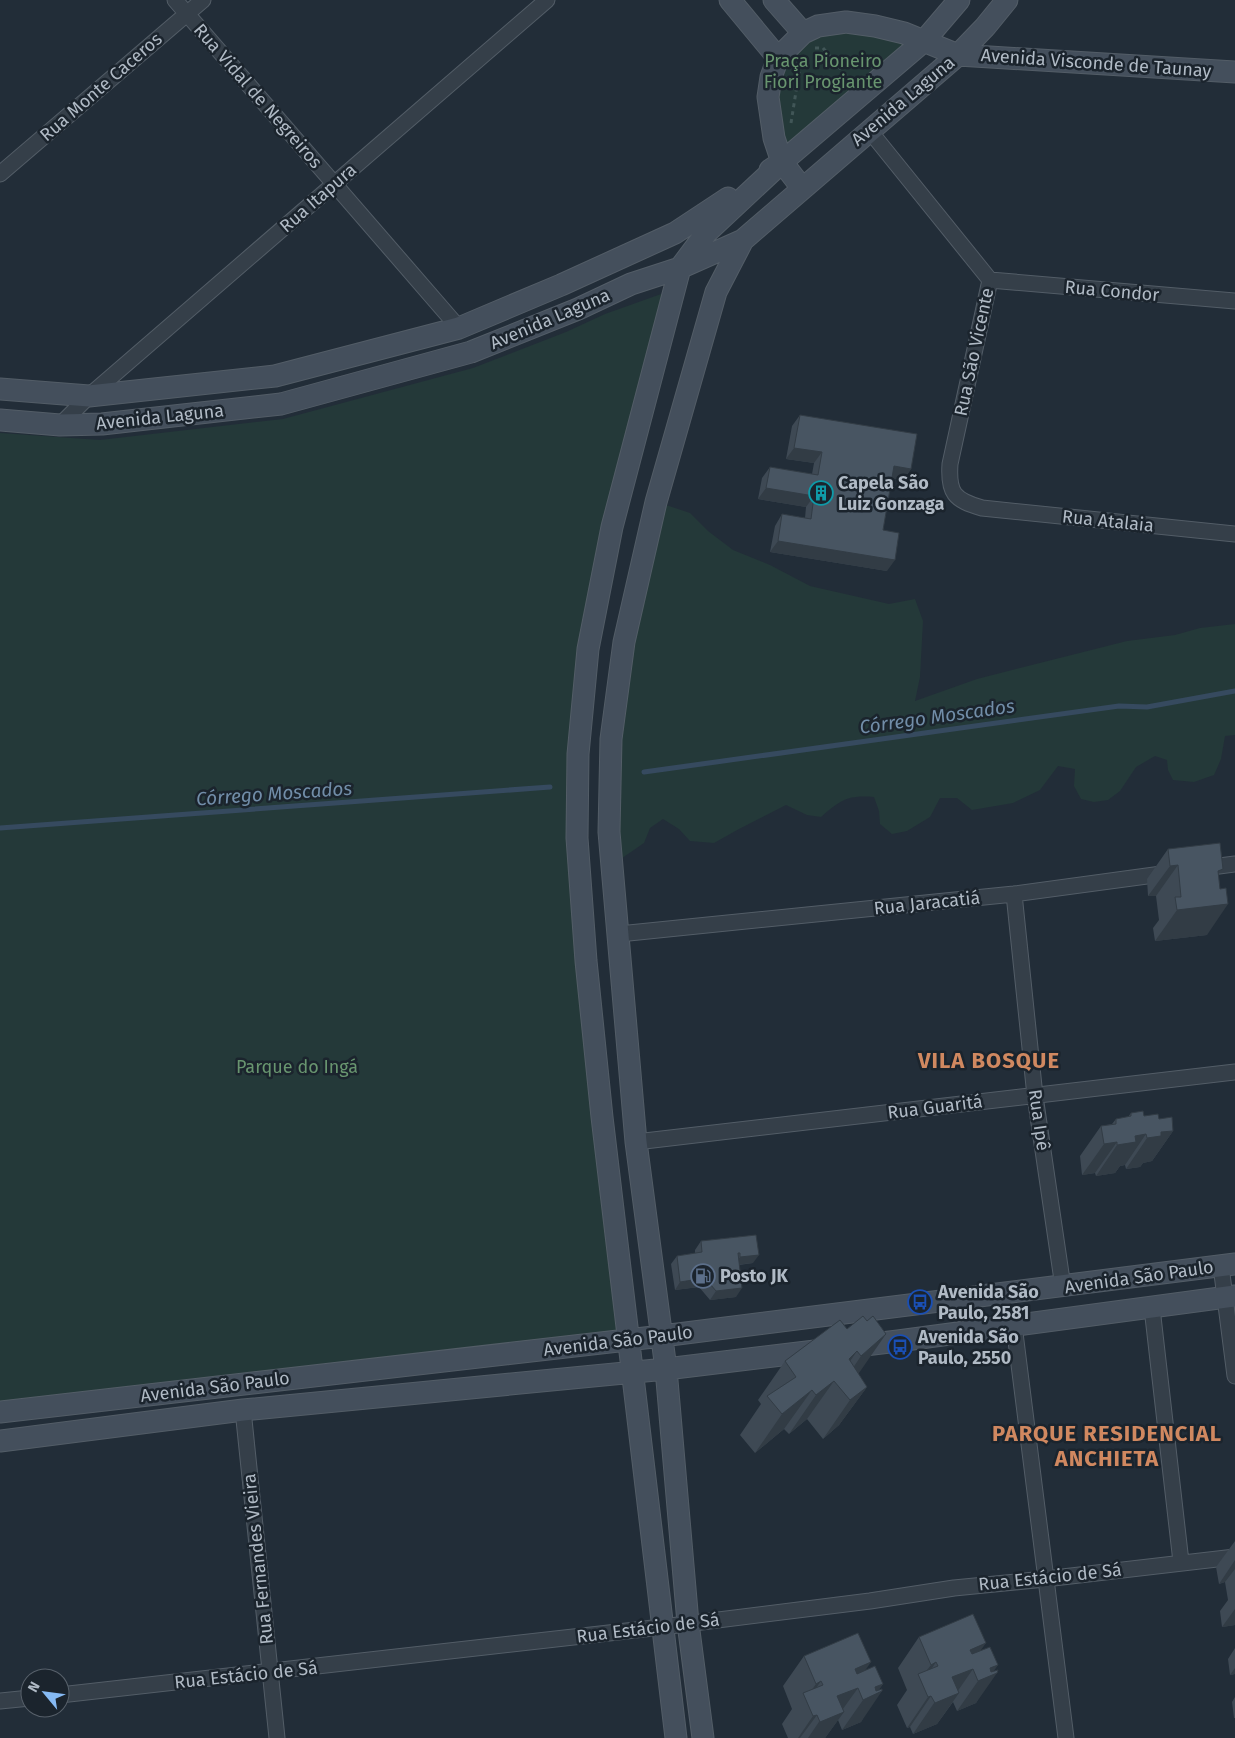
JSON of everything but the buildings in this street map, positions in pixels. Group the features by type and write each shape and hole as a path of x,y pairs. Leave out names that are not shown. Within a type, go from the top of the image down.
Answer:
{"main road":[{"path":"730,0 778,58"},
{"path":"774,0 802,33"},
{"name":"Avenida Laguna","path":"0,389 90,396 275,376 459,328 561,285 675,233 782,162 924,41 960,0"},
{"name":"Avenida Laguna","path":"0,420 60,425 102,424 281,404 471,352 578,309 631,284 680,268 743,240 958,54 986,27 1007,0"},
{"path":"802,188 782,162 774,138 768,97 771,76 778,58 802,33 818,26 846,22 904,33 958,54"},
{"name":"Avenida Visconde de Taunay","path":"958,54 1235,72"},
{"path":"676,1738 602,1116 586,961 577,838 578,754 588,649 612,527 680,268 707,232 782,162"},
{"path":"703,1738 688,1623 666,1369 636,1142 609,832 610,739 624,642 656,502 716,292 743,240"},
{"name":"Avenida São Paulo","path":"0,1412 629,1340 1228,1265"},
{"name":"Avenida São Paulo","path":"0,1441 243,1410 666,1369 1230,1297"},
{"path":"51,1435 61,1419 69,1413 108,1400"},
{"path":"0,1434 30,1429 36,1422 37,1409"}],"street":[{"name":"Rua Vidal de Negreiros","path":"176,0 459,328"},
{"name":"Rua Monte Caceros","path":"0,174 203,0"},
{"name":"Rua Itapura","path":"60,425 90,396 547,0"},
{"name":"Rua São Vicente","path":"869,130 990,280 950,464 949,481 953,492 960,500 982,508"},
{"name":"Rua Condor","path":"990,280 1235,301"},
{"name":"Rua Atalaia","path":"982,508 1235,534"},
{"name":"Rua Jaracatiá","path":"619,934 1014,894 1235,864"},
{"name":"Rua Ipê","path":"1014,894 1035,1096 1063,1287"},
{"name":"Rua Guaritá","path":"636,1142 1235,1072"},
{"path":"1228,1265 1235,1376"},
{"path":"1152,1308 1181,1562"},
{"path":"1014,1325 1066,1738"},
{"name":"Rua Fernandes Vieira","path":"243,1410 277,1738"},
{"name":"Rua Estácio de Sá","path":"70,1694 662,1627 870,1601 954,1588 1235,1557"},
{"path":"0,1701 20,1699"}],"green space":[{"name":"Praça Pioneiro Fiori Progiante","path":"818,26 924,41 782,162 768,97 793,42"},
{"name":"Parque do Ingá","path":"664,293 576,753 623,1336 0,1406 0,433 100,440 283,419 473,368 566,332 605,314"},
{"path":"660,503 690,513 708,531 733,550 770,565 810,586 889,604 915,599 923,621 920,677 915,701 977,679 1127,641 1175,635 1200,628 1235,624 1235,735 1225,736 1221,759 1214,775 1194,782 1173,780 1168,770 1167,760 1155,756 1136,767 1120,791 1108,800 1094,802 1081,799 1074,786 1075,769 1058,766 1040,790 1013,803 972,810 957,798 940,798 930,817 907,831 892,834 880,824 879,811 874,797 857,797 845,800 821,817 807,815 786,805 714,843 690,841 679,829 663,819 650,828 644,843 612,865 613,739"}],"waterway":[{"name":"Córrego Moscados","path":"644,772 1119,706 1147,707 1235,691"},
{"name":"Córrego Moscados","path":"0,828 550,787"}],"place":[{"name":"Capela São Luiz Gonzaga","path":"821,493"},
{"name":"Posto JK","path":"703,1276"},
{"name":"Avenida São Paulo, 2581","path":"920,1302"},
{"name":"Avenida São Paulo, 2550","path":"900,1347"}],"district":[{"name":"VILA BOSQUE","path":"989,1060"},
{"name":"PARQUE RESIDENCIAL ANCHIETA","path":"1107,1446"}]}
